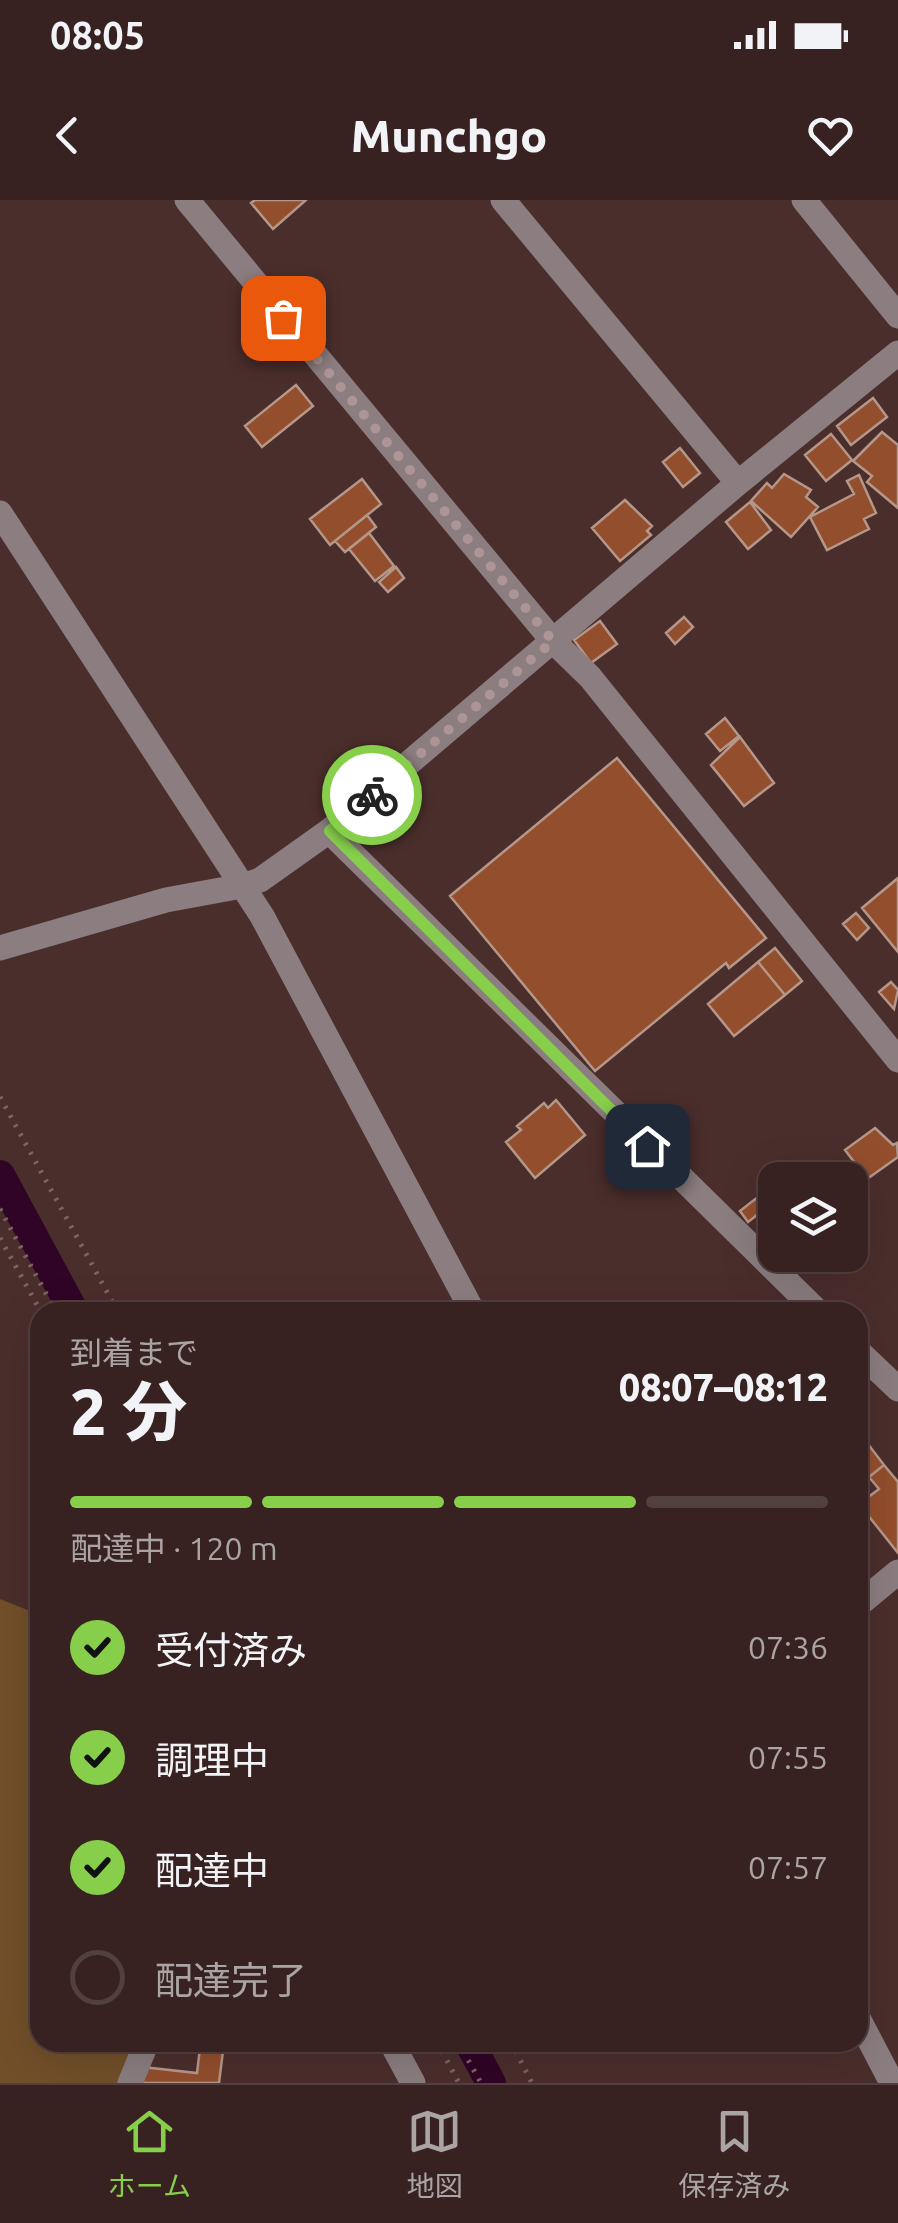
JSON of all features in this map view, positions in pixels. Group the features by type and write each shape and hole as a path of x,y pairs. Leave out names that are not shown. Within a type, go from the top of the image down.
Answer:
{"street":[{"path":"187,200 553,641 590,678 898,1060"},
{"path":"503,200 738,483"},
{"path":"804,200 898,316"},
{"path":"0,948 166,900 260,880 330,831 738,483 898,353"},
{"path":"0,512 242,886 467,1302"},
{"path":"330,831 362,868 808,1302"},
{"path":"868,1360 898,1390"},
{"path":"868,1597 898,1572"},
{"path":"868,2037 892,2083"},
{"path":"130,2083 142,2052"},
{"path":"396,2052 413,2083"}],"path":[{"path":"0,1097 113,1302"},
{"path":"0,1209 51,1302"},
{"path":"0,1238 35,1302"},
{"path":"442,2052 459,2083"},
{"path":"464,2052 481,2083"},
{"path":"516,2052 532,2083"}],"shaded area":[{"path":"0,1599 30,1611 30,2052 131,2052 119,2083 0,2083"}],"building":[{"path":"306,200 273,229 251,203"},
{"path":"296,385 313,406 262,447 245,426"},
{"path":"873,398 887,417 851,445 837,426"},
{"path":"882,432 898,445 898,508 867,482 872,476 853,461"},
{"path":"831,434 852,460 826,481 805,455"},
{"path":"680,448 700,473 683,487 663,462"},
{"path":"784,474 811,490 806,497 818,507 791,537 751,501 767,483 772,488"},
{"path":"859,475 876,513 864,519 869,529 827,550 810,517 854,494 847,481"},
{"path":"362,479 381,504 330,545 310,519"},
{"path":"625,500 652,526 647,531 651,535 620,561 592,528"},
{"path":"750,502 771,530 748,549 726,522"},
{"path":"367,515 376,527 345,552 335,541"},
{"path":"369,533 394,566 375,581 349,549"},
{"path":"396,567 404,578 388,592 379,582"},
{"path":"684,617 693,627 675,644 666,633"},
{"path":"600,621 617,644 591,663 574,640"},
{"path":"725,718 739,736 720,751 706,734"},
{"path":"740,737 774,783 744,806 711,765"},
{"path":"617,758 766,938 729,968 726,963 595,1071 450,896"},
{"path":"898,878 898,952 862,908"},
{"path":"856,913 869,928 857,940 843,924"},
{"path":"775,948 802,981 785,995 758,962"},
{"path":"758,962 785,995 734,1036 708,1004"},
{"path":"891,982 898,990 894,1009 879,992"},
{"path":"556,1100 585,1135 535,1178 506,1142 521,1130 517,1126 544,1103 548,1108"},
{"path":"875,1128 893,1145 897,1143 898,1157 868,1178 868,1162 854,1162 845,1150"},
{"path":"758,1197 758,1214 748,1222 740,1211"},
{"path":"868,1444 884,1465 868,1478"},
{"path":"884,1465 898,1482 898,1553 868,1515 868,1497 879,1489 869,1477"},
{"path":"200,2052 223,2052 219,2083 141,2083 142,2067 197,2073"}],"waterway":[{"path":"0,1175 69,1302"},
{"path":"474,2052 491,2083"}],"way so far":[{"path":"283,318 553,641 372,795"}],"route":[{"path":"372,795 330,831 362,868 647,1146"}]}
